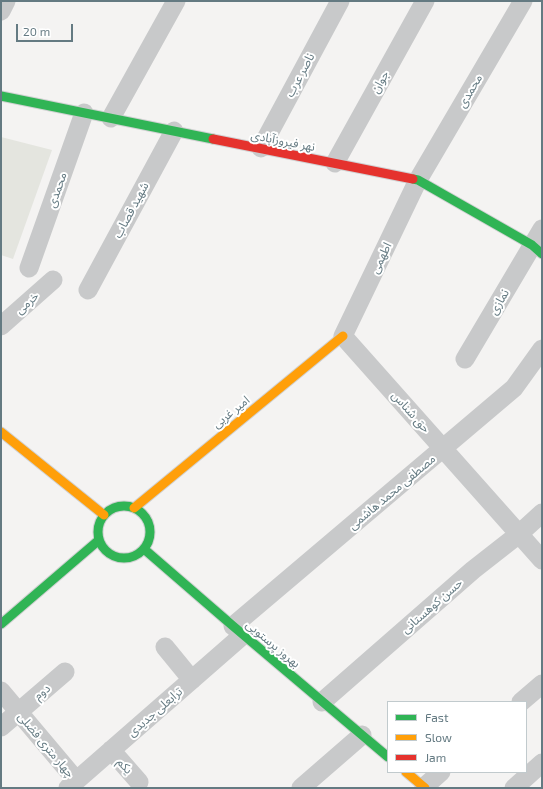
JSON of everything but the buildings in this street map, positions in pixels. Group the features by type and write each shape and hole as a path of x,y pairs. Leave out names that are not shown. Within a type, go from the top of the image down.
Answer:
{"street":[{"path":"1,11 6,1"},
{"path":"111,118 176,1"},
{"name":"ناصر عرب","path":"260,148 340,1"},
{"name":"جوان","path":"335,163 425,1"},
{"name":"محمدی","path":"418,180 523,1"},
{"name":"نهر فیروزآبادی","path":"1,96 418,180 537,250"},
{"name":"محمدی","path":"29,268 84,113"},
{"name":"شهید قصاب","path":"88,290 174,131"},
{"name":"اطهمی","path":"343,336 418,180"},
{"name":"نمازی","path":"465,359 537,250 542,229"},
{"name":"خرمی","path":"1,326 53,280"},
{"name":"حق شناس","path":"343,336 542,560"},
{"name":"امیر غربی","path":"134,508 343,336"},
{"name":"مصطفی محمد هاشمی","path":"238,631 443,448 514,388 542,348"},
{"path":"1,432 104,515"},
{"path":"123,506 134,508 144,515 149,526 149,538 144,549 132,556 118,558 106,552 98,540 98,527 104,515 112,509 123,506"},
{"name":"حسن کوهستانی","path":"322,702 473,570 519,534 542,513"},
{"path":"1,624 98,540"},
{"name":"بهروز پرستویی","path":"144,549 238,631 387,756"},
{"name":"ترابعلی جدیدی","path":"72,784 192,680 238,631"},
{"path":"165,647 192,680"},
{"name":"دوم","path":"1,726 65,672"},
{"path":"522,701 542,684"},
{"name":"چهار متری فضلی","path":"1,691 19,712 72,784"},
{"path":"301,788 362,735"},
{"name":"یکم","path":"111,750 139,782"},
{"path":"514,788 542,763"},
{"path":"407,773 425,787 440,773"}],"shaded area":[{"path":"1,137 52,150 13,259 1,255"}],"traffic: fast":[{"path":"1,96 213,139"},
{"path":"413,179 418,180 532,245 542,254"},
{"path":"124,506 134,508 142,514 148,522 150,532 148,542 142,550 134,556 124,558 114,556 106,550 100,542 98,532 100,522 106,514 114,508 124,506"},
{"path":"1,624 99,540"},
{"path":"144,549 387,756"}],"traffic: slow":[{"path":"134,508 343,336"},
{"path":"1,432 104,515"},
{"path":"407,773 425,788"}],"traffic: jam":[{"path":"213,139 413,179"}]}
